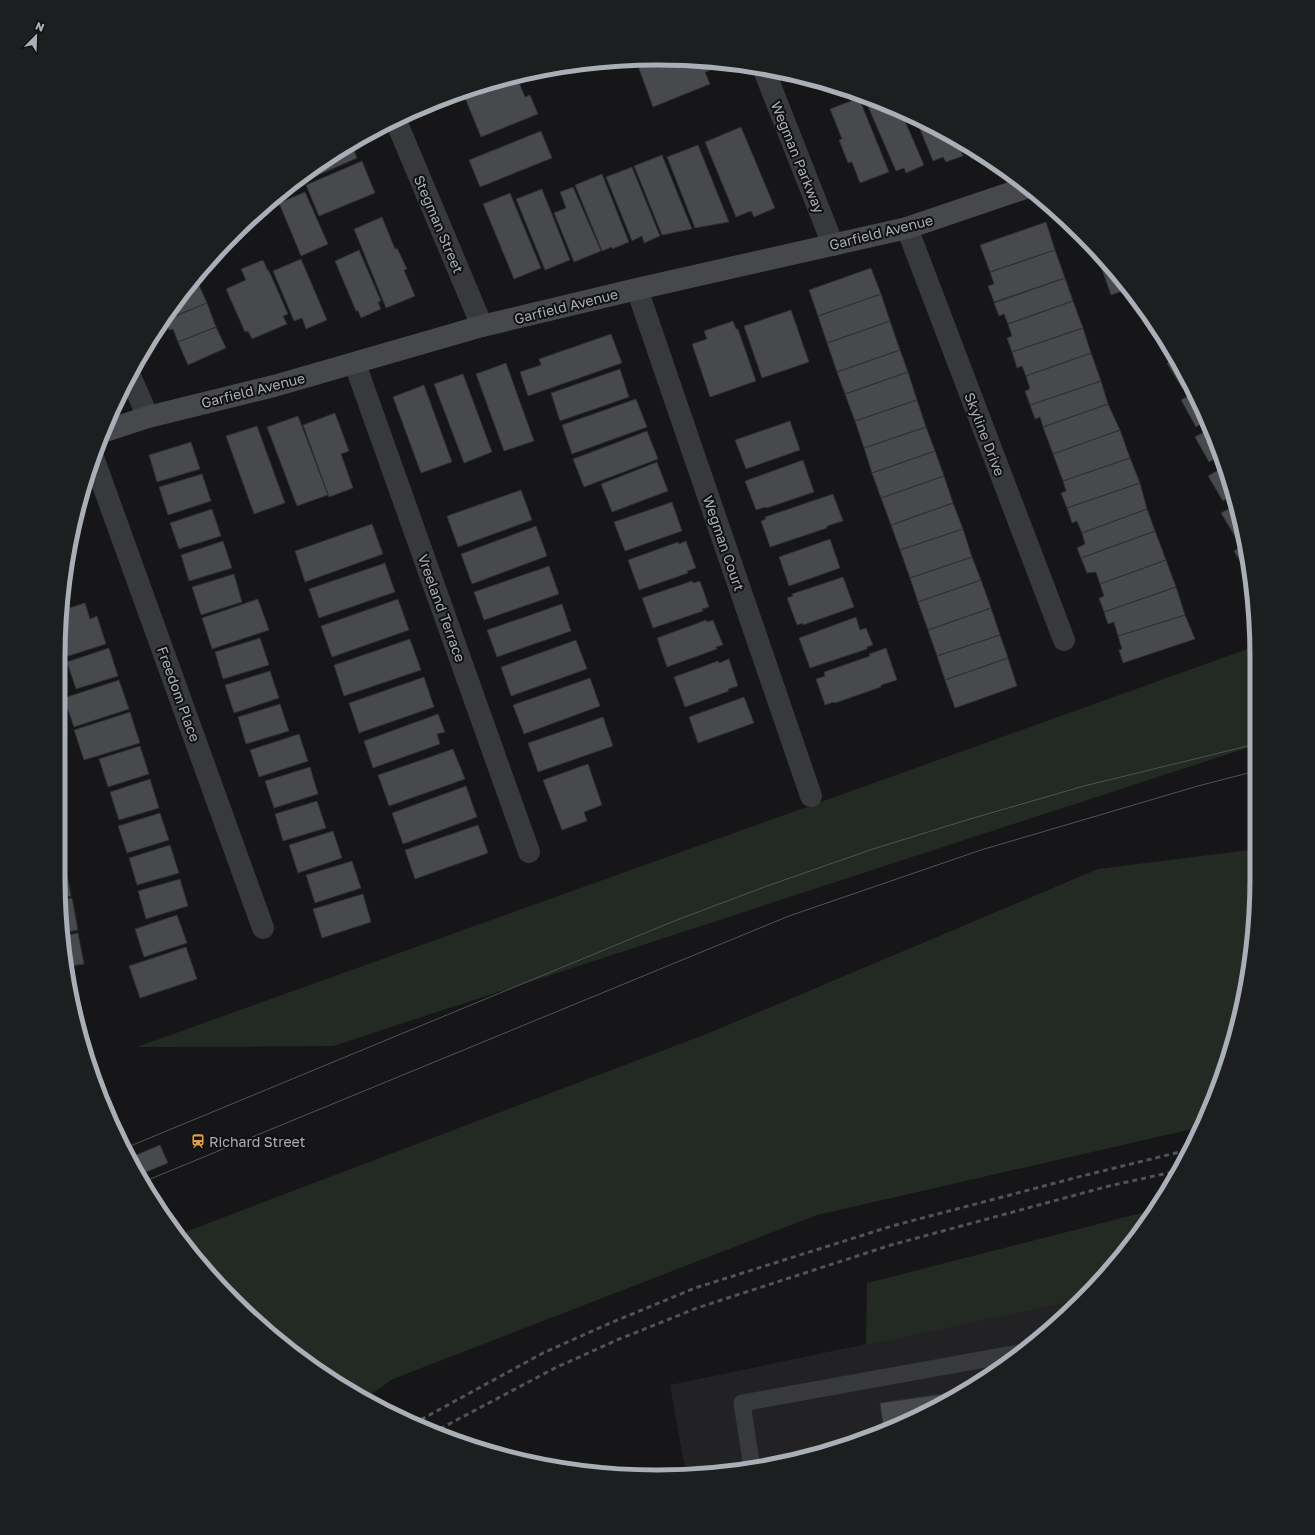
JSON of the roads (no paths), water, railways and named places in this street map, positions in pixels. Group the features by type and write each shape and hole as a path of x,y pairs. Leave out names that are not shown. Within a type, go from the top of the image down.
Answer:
{"main road":[{"name":"Garfield Avenue","path":"111,429 148,417 274,386 355,364 482,326 637,289 907,228 1021,189"}],"street":[{"name":"Wegman Parkway","path":"766,75 833,244"},
{"name":"Stegman Street","path":"398,125 482,326"},
{"name":"Skyline Drive","path":"907,228 1064,640"},
{"name":"Wegman Court","path":"637,289 811,796"},
{"name":"Vreeland Terrace","path":"355,364 529,852"},
{"path":"133,382 148,417"},
{"name":"Freedom Place","path":"96,466 264,928"}],"lane":[{"path":"751,1462 742,1402 1007,1356"}],"tram line":[{"path":"129,1146 674,921 767,886 873,849 970,819 1084,786 1250,745"},
{"path":"148,1180 789,916 981,850 1198,786 1250,773"}],"railway":[{"path":"420,1420 543,1353 695,1288 892,1226 1183,1151"},
{"path":"440,1429 555,1368 617,1340 697,1308 891,1245 1109,1186 1172,1172"}],"place":[{"name":"Richard Street","path":"198,1141"}]}
